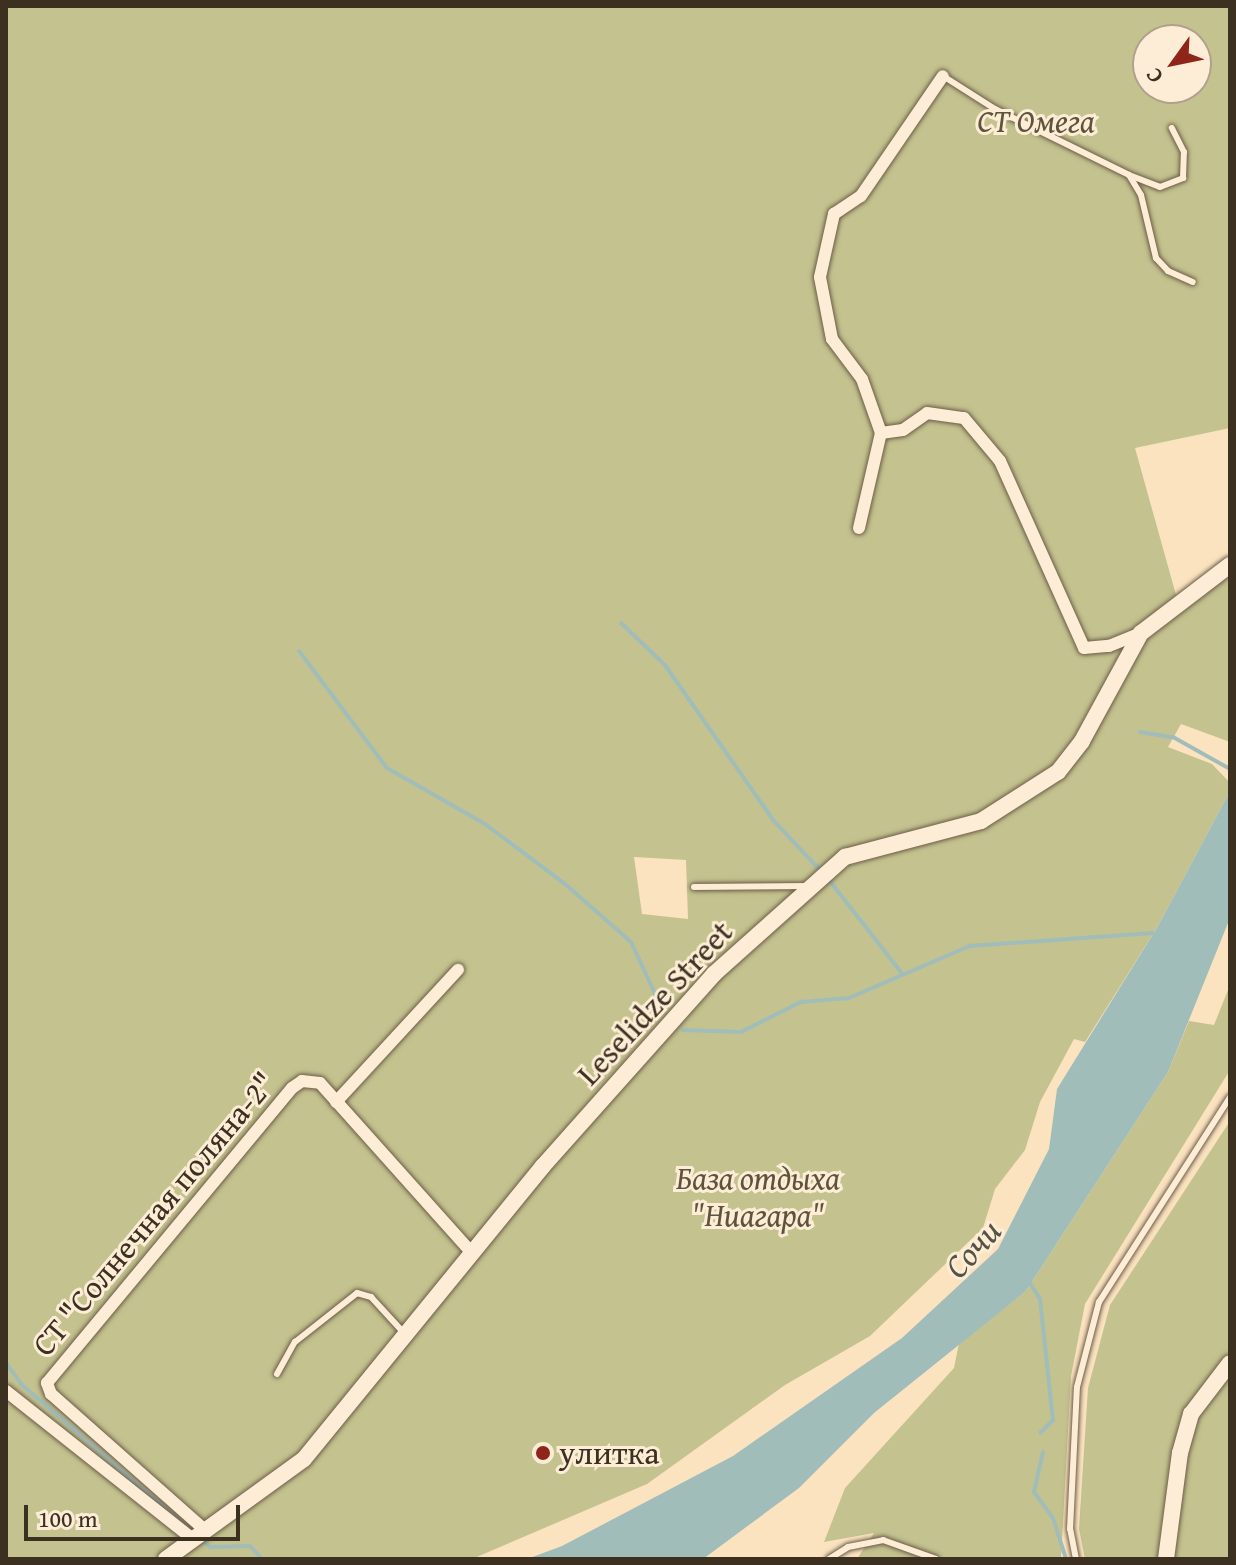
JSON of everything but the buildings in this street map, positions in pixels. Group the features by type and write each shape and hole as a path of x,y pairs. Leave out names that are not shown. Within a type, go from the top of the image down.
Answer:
{"street":[{"path":"859,528 881,433 862,379 832,339 824,316 823,263 834,214 861,196 943,76"},
{"path":"881,433 903,430 927,413 964,418 1000,461 1084,648 1109,646 1141,633"},
{"name":"Leselidze Street","path":"166,1559 304,1459 472,1253 714,974 845,857 981,821 1031,793 1058,772 1082,741 1141,633 1230,565"},
{"path":"336,1102 458,970"},
{"name":"СТ \"Солнечная поляна-2\"","path":"200,1536 48,1389 48,1377 292,1088 311,1080 336,1102 472,1253"},
{"path":"1166,1559 1180,1453 1191,1414 1230,1363"},
{"path":"6,1391 200,1536"}],"lane":[{"path":"943,76 995,109 1160,187 1183,178 1186,164 1172,128"},
{"path":"1129,175 1141,195 1156,258 1168,271 1193,282"},
{"path":"694,887 809,886"},
{"path":"1076,1559 1070,1529 1077,1387 1099,1302 1230,1097"},
{"path":"277,1374 295,1342 357,1293 371,1297 405,1334"},
{"path":"829,1559 848,1547 883,1540 936,1559"}],"green space":[{"path":"6,6 1230,6 1230,428 1135,448 1176,595 1230,556 1230,742 1181,724 1168,747 1212,764 1230,783 1230,791 1158,926 1085,1042 1074,1039 1040,1102 1025,1150 995,1189 983,1228 870,1336 785,1385 647,1484 472,1559 6,1559","holes":["634,857 686,860 688,919 642,914"]},
{"path":"1230,985 1230,1070 1085,1304 1071,1376 1061,1559 857,1559 874,1533 824,1542 845,1488 954,1368 959,1343 1026,1291 1168,1072 1189,1021 1214,1025"},
{"path":"1230,1121 1230,1559 1085,1559 1079,1529 1088,1388 1110,1305"}],"water":[{"path":"1230,791 1230,918 1168,1072 1026,1291 874,1413 799,1488 703,1559 527,1559 562,1546 733,1456 902,1338 998,1249 1049,1149 1057,1089 1158,926"}],"waterway":[{"path":"621,623 665,665 773,820 818,868"},
{"path":"299,651 387,768 485,824 564,883 631,942 664,1013"},
{"path":"1140,732 1173,737 1230,769"},
{"path":"829,880 901,972"},
{"path":"683,1030 741,1032 801,1002 849,998 970,946 1153,933"},
{"path":"1028,1280 1040,1299 1053,1420 1040,1433"},
{"path":"6,1363 21,1384 191,1530"},
{"path":"1043,1452 1034,1492 1053,1518 1066,1559"},
{"path":"205,1542 210,1547 250,1546 262,1559"}],"place":[{"name":"улитка","path":"543,1453"}],"park label":[{"name":"СТ Омега","path":"1036,121"},
{"name":"База отдыха \"Ниагара\"","path":"758,1198"}],"water label":[{"name":"Сочи","path":"972,1248"}]}
